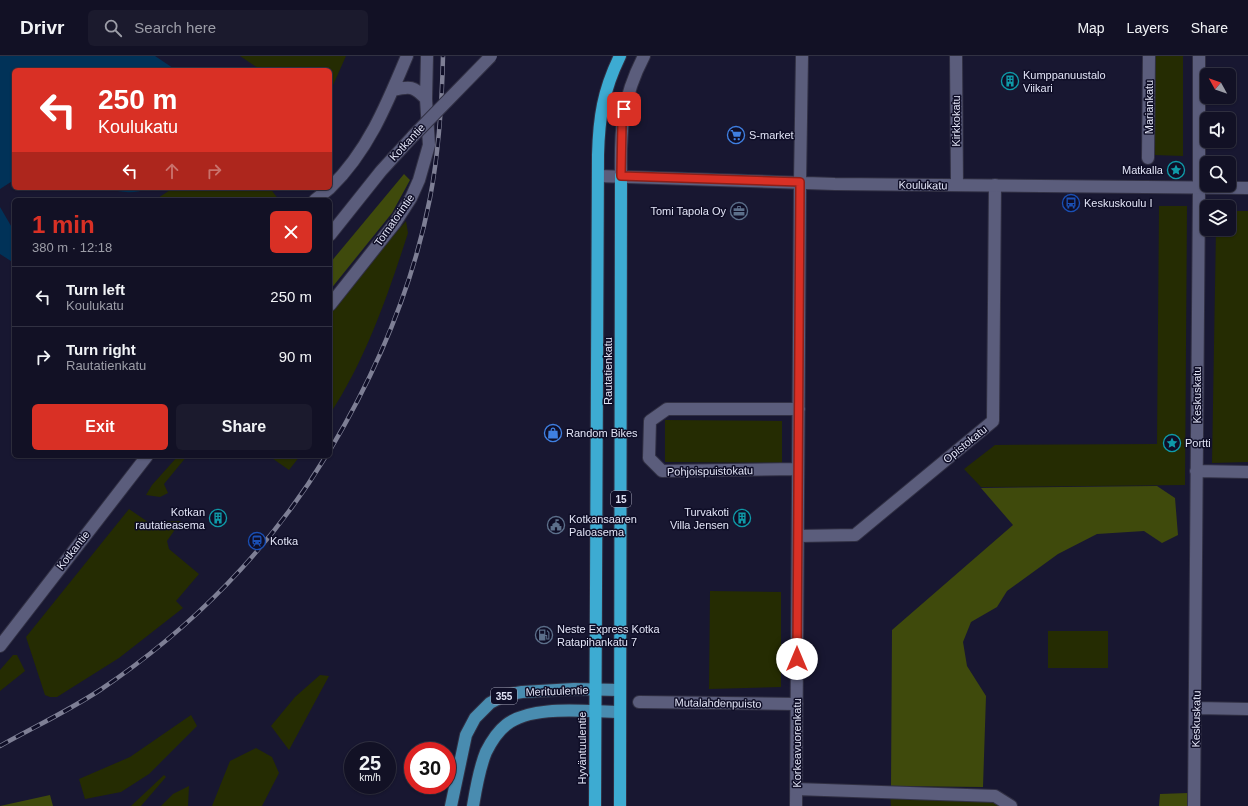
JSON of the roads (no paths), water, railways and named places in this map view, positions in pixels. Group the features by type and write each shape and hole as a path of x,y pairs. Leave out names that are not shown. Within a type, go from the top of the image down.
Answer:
{"highway":[{"name":"Rautatienkatu","path":"595,689 598,140 603,99 620,56"},
{"name":"Rautatienkatu","path":"620,690 621,176"},
{"name":"Hyväntuulentie","path":"595,689 595,806"},
{"name":"15","path":"620,690 620,806"}],"main road":[{"name":"Merituulentie","path":"451,806 466,735 475,718 490,703 505,695 522,692 595,689 620,690"},
{"name":"Merituulentie","path":"473,806 486,753 494,738 506,725 524,715 540,712 620,712"}],"street":[{"path":"332,186 358,157 380,120 407,56"},
{"name":"Tornatorintie","path":"332,302 395,223 414,192 422,173 429,145 426,99 427,56"},
{"name":"Kotkantie","path":"332,232 381,171 491,56"},
{"name":"Rautatienkatu","path":"621,176 622,121 626,97 644,56"},
{"name":"Korkeavuorenkatu","path":"796,806 802,56"},
{"name":"Kirkkokatu","path":"956,56 957,185"},
{"name":"Mariankatu","path":"1148,158 1149,56"},
{"name":"Keskuskatu","path":"1194,806 1196,708 1199,56"},
{"path":"393,90 407,87 417,89 426,99"},
{"name":"Koulukatu","path":"598,176 957,185 1248,188"},
{"name":"Opistokatu","path":"798,536 855,535 993,421 995,185"},
{"path":"318,198 328,190"},
{"name":"Pohjoispuistokatu","path":"798,469 662,472 649,458 650,421 667,409 799,409"},
{"name":"Kotkantie","path":"0,646 145,458"},
{"path":"1196,471 1248,472"},
{"name":"Mutalahdenpuisto","path":"639,702 797,704"},
{"path":"1196,708 1248,708"},
{"path":"796,789 995,796 1011,806"}],"water":[{"path":"0,56 155,56 173,68 12,68 12,181 0,189"},
{"path":"114,190 144,190 128,192"},
{"path":"0,207 12,228 12,262 0,254"}],"railway":[{"path":"332,447 363,391 377,360 391,328 414,264 423,231 436,163 441,109 443,56"},
{"path":"0,746 100,690 166,641 197,614 254,555 280,523 325,458"}],"place":[{"name":"Kumppanuustalo Viikari","path":"1010,81"},
{"name":"S-market","path":"736,135"},
{"name":"Matkalla","path":"1176,170"},
{"name":"Keskuskoulu I","path":"1071,203"},
{"name":"Tomi Tapola Oy","path":"739,211"},
{"name":"Random Bikes","path":"553,433"},
{"name":"Portti","path":"1172,443"},
{"name":"Kotkan rautatieasema","path":"218,518"},
{"name":"Turvakoti Villa Jensen","path":"742,518"},
{"name":"Kotkansaaren Paloasema","path":"556,525"},
{"name":"Kotka","path":"257,541"},
{"name":"Neste Express Kotka Ratapihankatu 7","path":"544,635"}]}
